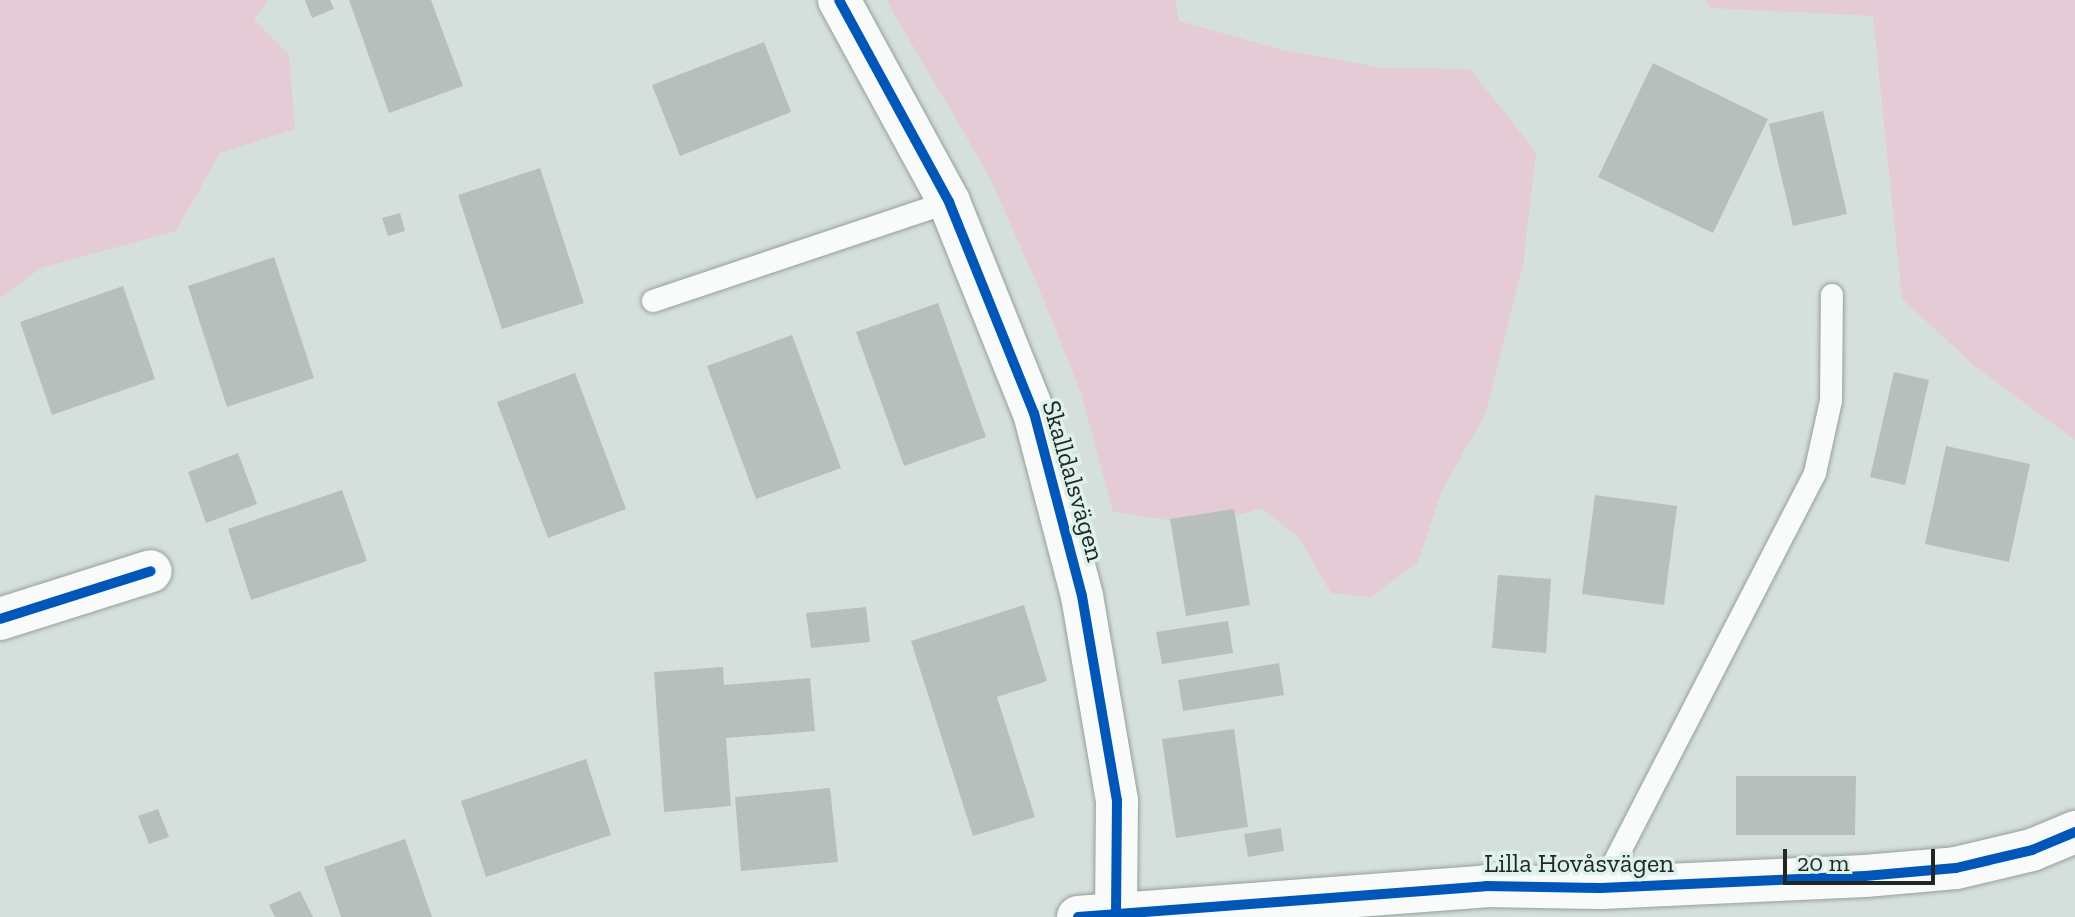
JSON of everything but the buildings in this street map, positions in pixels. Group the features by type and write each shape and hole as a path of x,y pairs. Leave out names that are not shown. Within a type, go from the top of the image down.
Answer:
{"street":[{"name":"Skalldalsvägen","path":"839,0 949,202 1034,413 1082,596 1117,800 1104,916"},
{"path":"0,619 151,571"},
{"name":"Lilla Hovåsvägen","path":"1104,916 1486,886 1601,888 1956,868 2032,850 2075,832"}],"lane":[{"path":"653,301 949,202"},
{"path":"1601,888 1815,473 1831,401 1832,295"}],"shaded area":[{"path":"0,0 268,0 254,19 289,55 295,129 220,153 176,231 41,268 0,298"},
{"path":"886,0 1175,0 1179,21 1279,49 1383,68 1470,69 1536,152 1523,265 1486,413 1442,490 1418,562 1371,597 1331,593 1298,537 1262,508 1203,525 1113,512 1081,393 1035,279 988,174"},
{"path":"1705,0 2075,0 2075,440 1976,367 1902,299 1873,16 1711,8"}],"cycle path":[{"path":"839,0 949,202 1034,413 1082,596 1117,800 1116,917"},
{"path":"0,619 151,571"},
{"path":"1078,917 1486,886 1601,888 1865,876 1956,868 2032,850 2075,832"}]}
